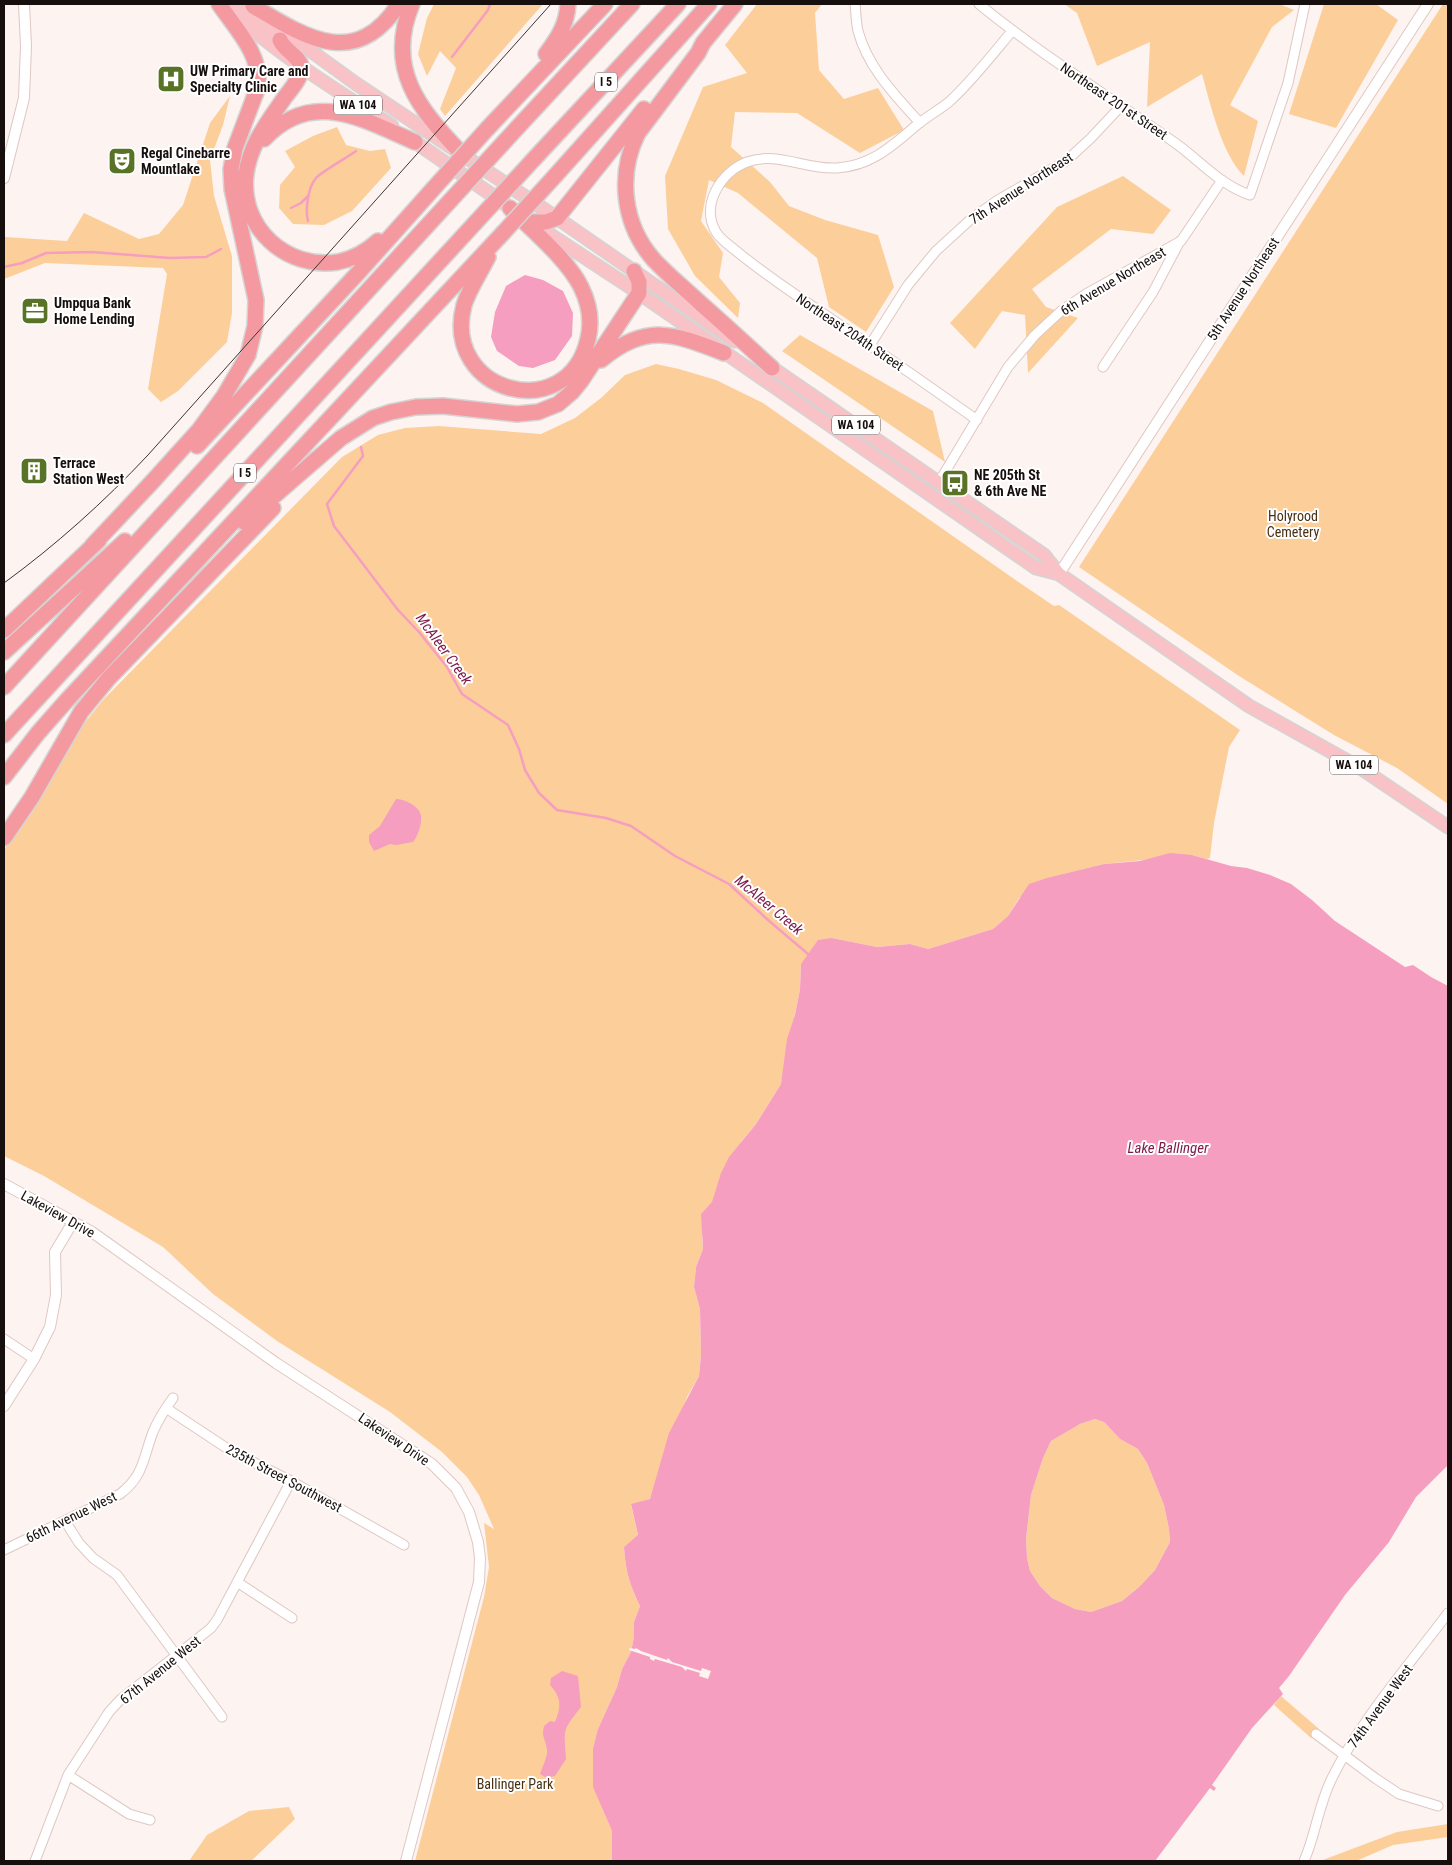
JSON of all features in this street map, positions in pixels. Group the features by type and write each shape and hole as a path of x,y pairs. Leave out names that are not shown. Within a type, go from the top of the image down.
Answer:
{"highway":[{"path":"92,546 153,481 213,412 238,374 252,343 256,300 232,189 231,169 234,148 256,93 259,76 258,65 221,4"},
{"path":"252,5 312,38 338,43 358,39 375,31 386,22 399,4"},
{"path":"412,4 405,24 403,50 410,87 425,112 461,153"},
{"path":"492,124 558,39 566,20 568,4"},
{"path":"4,630 185,459 492,124 605,4"},
{"name":"I 5","path":"4,687 632,4"},
{"name":"I 5","path":"7,730 678,4"},
{"path":"4,777 38,733 189,568 503,233 710,4"},
{"path":"735,4 703,43 698,53 646,122 632,145 626,174 627,206 637,235 654,260 772,368"},
{"path":"280,40 283,47 297,57 302,68 298,79 253,146 246,176 246,192 248,206 262,234 283,252 307,261 340,262 354,257 372,246 408,216"},
{"path":"530,222 546,222 557,218 692,49 703,43"},
{"path":"246,176 258,148 272,130 290,119 308,112 326,111 347,114 415,142"},
{"path":"503,233 488,256 468,295 462,315 463,341 473,364 493,382 504,387 519,390 544,388 566,377 582,356 589,333 588,305 576,279 554,253 510,208"},
{"path":"189,568 341,438 373,418 416,406 443,406 502,414 538,412 563,401 585,375 639,293 640,282 634,271"},
{"path":"585,375 624,343 638,337 666,335 688,340 724,353"},
{"path":"4,838 32,798 81,712 108,679 341,438"},
{"path":"4,652 198,474"}],"main road":[{"name":"WA 104","path":"221,4 302,68 639,293 910,483 1036,568 1059,574"},
{"path":"237,4 280,40 287,42 329,71 355,83"},
{"name":"WA 104","path":"252,5 287,35 355,83 557,218 1044,555 1059,574 1214,684 1262,714 1362,770 1448,827"},
{"path":"910,483 932,484 939,482 939,490 949,499 964,519"}],"street":[{"path":"4,178 25,89 26,46 24,4"},
{"path":"855,4 857,29 866,54 882,80 920,123"},
{"name":"Northeast 201st Street","path":"979,4 1012,31 1179,146 1222,180 1238,191 1250,195 1288,83 1305,4"},
{"name":"5th Avenue Northeast","path":"1059,574 1428,4"},
{"name":"Northeast 204th Street","path":"977,420 762,272 716,233 712,221 711,206 714,192 723,179 735,168 760,158 824,168 838,168 854,166 882,154 949,102 1012,31"},
{"name":"7th Avenue Northeast","path":"870,345 908,285 936,252 971,219 998,200 1066,161 1121,106"},
{"name":"6th Avenue Northeast","path":"939,482 1008,367 1035,335 1061,311 1086,294 1180,241 1222,180"},
{"path":"1103,367 1152,292 1180,241"},
{"name":"Lakeview Drive","path":"4,1184 92,1232 276,1363 422,1456 449,1480 463,1499 472,1519 478,1542 480,1558 479,1582 406,1861"},
{"path":"4,1406 34,1359 50,1327 56,1295 54,1252 73,1222"},
{"path":"4,1338 34,1359"},
{"name":"66th Avenue West","path":"4,1550 120,1494 133,1482 144,1464 154,1431 173,1398"},
{"name":"235th Street Southwest","path":"166,1408 231,1451 291,1481 404,1545"},
{"name":"67th Avenue West","path":"35,1861 68,1775 99,1727 115,1706 211,1628 238,1582 291,1481"},
{"path":"65,1521 79,1543 93,1558 117,1575 222,1717"},
{"path":"238,1582 292,1618"},
{"name":"74th Avenue West","path":"1304,1861 1310,1848 1321,1801 1357,1734 1448,1613"},
{"path":"1316,1734 1400,1794 1438,1806"},
{"path":"68,1775 129,1814 150,1820"}],"green space":[{"path":"434,4 543,4 445,116 440,109 456,68 440,51 427,76 418,54 427,18"},
{"path":"757,4 822,4 815,13 819,70 844,99 878,88 904,130 860,153 797,113 735,112 731,147 770,182 789,206 825,220 878,235 894,287 866,332 829,307 817,258 738,193 709,180 701,221 723,253 719,277 740,303 738,318 695,276 668,229 665,176 703,87 747,73 725,45"},
{"path":"1064,4 1270,4 1282,5 1294,10 1272,27 1230,105 1258,121 1244,176 1236,167 1223,142 1202,74 1147,107 1150,42 1097,66 1077,13"},
{"path":"1324,4 1376,4 1398,20 1336,128 1289,114"},
{"name":"Holyrood Cemetery","path":"1443,4 1448,4 1448,804 1397,768 1334,735 1239,676 1079,567"},
{"path":"230,96 223,125 210,160 214,196 232,256 232,313 227,342 178,391 161,402 148,389 167,274 163,268 45,263 4,279 4,237 67,241 84,213 139,239 159,234 183,205 210,123"},
{"path":"337,127 346,145 370,151 385,149 391,168 352,211 324,225 293,224 279,208 280,185 295,167 285,151 313,136"},
{"path":"1123,176 1171,210 1153,234 1111,229 1032,289 1046,307 1078,318 1028,373 1025,315 1002,311 975,349 950,323 1057,207"},
{"path":"800,335 933,411 945,462 782,351"},
{"name":"Ballinger Park","path":"656,364 716,380 763,403 1017,581 1054,606 1059,605 1240,730 1229,747 1214,823 1210,858 1192,855 1104,864 1064,874 1019,898 1008,916 993,929 928,949 910,944 877,947 832,938 801,964 800,989 781,1084 756,1124 741,1142 702,1237 703,1249 696,1267 694,1287 700,1309 701,1355 699,1376 687,1397 650,1499 631,1505 638,1536 624,1547 629,1577 640,1606 634,1622 631,1652 622,1669 617,1687 598,1729 601,1805 612,1831 612,1861 415,1861 484,1597 489,1567 484,1523 494,1529 479,1495 467,1477 442,1452 390,1412 277,1341 213,1294 163,1247 44,1176 4,1156 4,850 38,800 79,730 103,700 342,457 378,435 405,428 439,426 541,434 575,418 601,398 625,375"},
{"path":"1095,1419 1104,1422 1120,1439 1138,1449 1147,1463 1164,1505 1170,1542 1155,1570 1139,1587 1122,1601 1091,1612 1075,1609 1052,1598 1040,1586 1030,1571 1026,1539 1031,1495 1043,1458 1051,1441 1080,1424"},
{"path":"1281,1696 1319,1729 1311,1738 1274,1705"},
{"path":"289,1807 295,1819 251,1861 189,1861 207,1835 249,1811"},
{"path":"1448,1824 1448,1837 1393,1845 1356,1861 1320,1861 1397,1832"}],"water":[{"path":"525,275 543,280 563,291 573,313 572,336 555,360 533,368 519,366 497,351 491,337 495,312 506,286"},
{"path":"396,799 411,804 420,812 421,823 418,833 413,842 396,845 390,844 374,851 369,842 369,835 380,826"},
{"name":"Lake Ballinger","path":"1170,853 1192,855 1270,875 1291,884 1335,921 1405,967 1413,965 1448,986 1448,1465 1416,1497 1389,1542 1345,1595 1279,1688 1283,1694 1252,1728 1212,1785 1216,1788 1214,1791 1210,1788 1155,1861 612,1861 612,1831 593,1787 593,1749 598,1729 617,1687 622,1669 631,1652 634,1622 640,1606 629,1577 624,1547 638,1535 631,1504 650,1499 669,1433 699,1376 701,1355 700,1309 694,1287 696,1267 703,1249 701,1214 712,1202 721,1173 729,1157 756,1124 781,1084 787,1039 795,1015 800,989 801,964 818,940 832,938 877,947 910,944 928,949 993,929 1008,916 1029,884 1104,864 1140,861","holes":["1095,1419 1104,1422 1120,1439 1138,1449 1147,1463 1164,1505 1170,1542 1155,1570 1139,1587 1122,1601 1091,1612 1075,1609 1052,1598 1040,1586 1030,1571 1026,1539 1031,1495 1043,1458 1051,1441 1080,1424"]},
{"path":"562,1671 578,1676 581,1707 567,1726 565,1736 566,1759 555,1776 547,1778 540,1774 547,1752 543,1730 544,1726 550,1721 555,1722 557,1717 558,1698 550,1685 551,1678"}],"pier":[{"path":"630,1648 636,1648 667,1660 668,1658 672,1662 701,1671 702,1668 711,1671 708,1679 699,1676 700,1673 687,1669 686,1671 682,1667 655,1659 654,1661 650,1657 629,1650"}],"waterway":[{"name":"McAleer Creek","path":"452,57 488,10 490,4"},
{"name":"McAleer Creek","path":"308,221 308,199 313,182 323,172 356,151"},
{"path":"291,208 301,203 308,196"},
{"path":"4,267 22,263 46,253 92,252 170,258 206,257 221,249"},
{"name":"McAleer Creek","path":"361,447 363,456 327,504 334,526 398,610 419,632 447,667 462,694 508,725 519,749 525,770 539,793 557,810 606,818 631,826 675,856 729,884 808,954"}],"tram line":[{"path":"4,583 79,522 148,455 551,4"}],"place":[{"name":"UW Primary Care and Specialty Clinic","path":"171,79"},
{"name":"Regal Cinebarre Mountlake","path":"122,161"},
{"name":"Umpqua Bank Home Lending","path":"35,311"},
{"name":"Terrace Station West","path":"34,471"},
{"name":"NE 205th St & 6th Ave NE","path":"955,483"}]}
